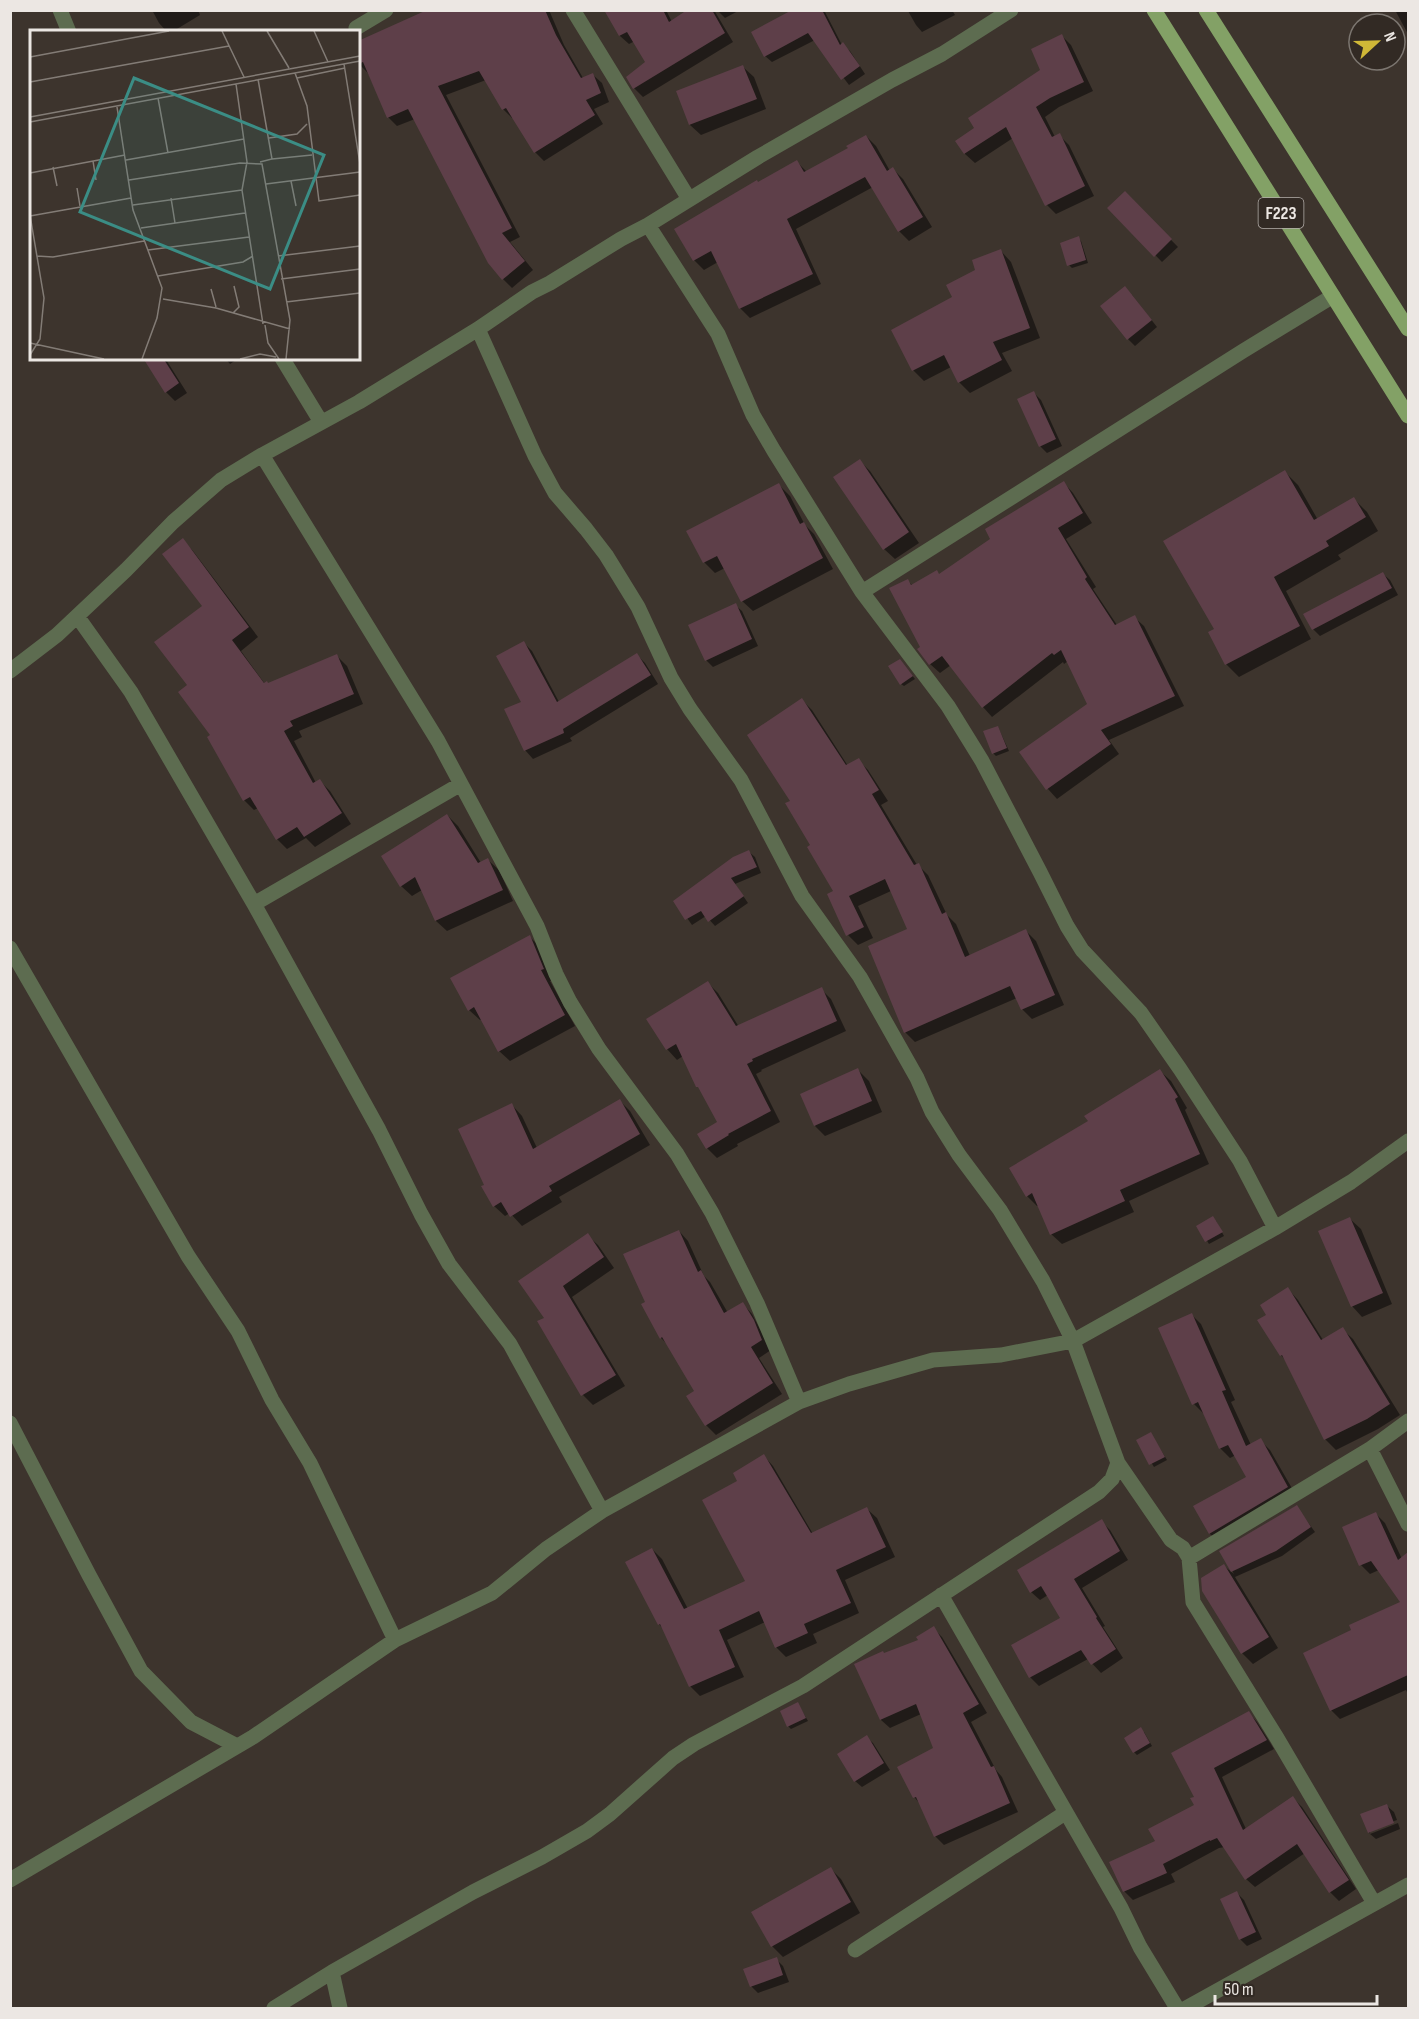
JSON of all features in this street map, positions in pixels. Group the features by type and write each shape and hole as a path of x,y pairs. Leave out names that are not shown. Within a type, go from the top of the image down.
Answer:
{"main road":[{"name":"F223","path":"1154,10 1408,416"},
{"name":"F223","path":"1206,10 1408,329"}],"street":[{"path":"60,10 68,30"},
{"path":"356,28 386,10"},
{"path":"573,10 689,199"},
{"path":"10,671 57,634 173,522 221,480 262,454 359,402 478,329 532,292 827,117 942,54 1011,10"},
{"path":"648,225 718,334 753,414 768,442 862,592 948,706 976,752 1067,926 1082,950 1141,1013 1240,1161 1275,1228"},
{"path":"862,592 1333,296"},
{"path":"478,329 535,456 555,493 606,555 638,607 671,678 741,780 802,896 860,977 917,1078 932,1112 958,1155 1012,1229 1043,1281 1073,1341 1118,1463 1170,1540 1183,1548 1189,1558 1193,1602 1277,1738 1374,1904"},
{"path":"283,360 321,422"},
{"path":"262,454 438,741 537,926 555,974 570,1002 599,1049 677,1154 712,1213 757,1303 799,1402"},
{"path":"77,615 131,692 254,904 379,1130 449,1264 510,1344 602,1511"},
{"path":"254,904 461,784"},
{"path":"10,948 188,1256 238,1331 272,1400 310,1462 395,1640"},
{"path":"10,1880 237,1746 395,1640 492,1593 546,1549 602,1511 799,1402 849,1384 933,1360 1001,1355 1073,1341 1275,1228 1351,1182 1408,1141"},
{"path":"1189,1558 1370,1449 1408,1421"},
{"path":"10,1423 141,1671 191,1722 237,1746"},
{"path":"1370,1449 1408,1524"},
{"path":"274,2008 332,1972 473,1892 587,1831 694,1743 803,1686 1099,1492 1112,1479 1118,1463"},
{"path":"941,1595 1177,2008"},
{"path":"855,1950 1065,1813"},
{"path":"1186,2008 1408,1885"},
{"path":"332,1972 340,2008"}],"building":[{"path":"427,10 545,10 556,35 581,78 593,73 601,93 586,100 595,115 534,153 506,108 502,110 479,71 438,86 512,228 502,233 525,261 502,280 488,263 408,109 387,118 363,62 360,63 360,40"},
{"path":"604,10 663,10 669,22 687,10 712,10 725,33 633,89 626,77 645,62 627,32 619,36"},
{"path":"792,10 822,10 840,45 843,42 860,66 841,80 808,33 764,57 751,32"},
{"path":"1062,34 1084,82 1036,107 1052,137 1060,133 1085,186 1045,206 1006,127 964,154 955,141 974,128 968,118 1040,70 1031,49"},
{"path":"743,65 757,99 689,125 676,91"},
{"path":"866,135 887,171 893,167 923,217 898,232 865,177 787,219 813,274 739,309 711,251 693,261 674,229 757,180 758,182 797,160 804,172 848,148 846,146"},
{"path":"1125,191 1172,239 1154,257 1107,208"},
{"path":"1079,236 1086,260 1067,266 1060,243"},
{"path":"1001,249 1030,328 993,342 1002,360 958,383 944,355 912,371 891,330 952,297 946,285 975,270 972,260"},
{"path":"1125,286 1152,320 1127,340 1100,306"},
{"path":"144,360 164,360 179,383 165,393"},
{"path":"1034,391 1056,439 1039,447 1017,399"},
{"path":"860,459 909,532 883,550 833,477"},
{"path":"1285,470 1314,520 1354,497 1366,517 1326,541 1329,546 1274,577 1300,626 1225,665 1208,632 1214,629 1163,541"},
{"path":"1064,481 1083,513 1058,528 1087,577 1085,579 1115,625 1135,615 1175,696 1101,730 1111,744 1046,790 1019,752 1087,704 1061,650 1054,655 1052,653 982,708 942,656 929,665 917,649 920,647 889,588 908,579 911,585 937,570 939,574 990,539 985,529"},
{"path":"779,483 800,524 804,522 823,558 741,602 717,556 703,563 686,531"},
{"path":"183,538 249,627 232,640 264,683 337,654 354,694 290,721 293,726 284,731 313,783 320,779 342,813 304,837 297,827 276,840 250,797 243,801 207,737 210,735 178,692 187,685 154,642 202,606 162,554"},
{"path":"1383,572 1392,588 1312,630 1303,614"},
{"path":"736,603 752,639 705,661 688,625"},
{"path":"524,641 557,702 637,653 651,675 563,729 564,733 524,751 504,709 521,702 496,656"},
{"path":"900,659 913,676 900,685 888,666"},
{"path":"802,698 846,765 859,758 879,790 872,794 914,865 919,863 942,914 946,912 965,957 1026,929 1055,995 1021,1010 1010,986 904,1033 868,946 907,929 885,879 849,896 864,927 846,936 827,894 833,891 807,847 810,845 785,803 790,801 747,735"},
{"path":"998,726 1007,748 992,754 983,731"},
{"path":"447,814 478,863 488,858 503,890 435,921 415,877 400,887 381,856"},
{"path":"749,850 757,867 731,878 744,896 708,922 701,911 685,920 673,901 733,857"},
{"path":"530,935 544,969 541,970 565,1015 498,1052 474,1007 468,1011 450,978"},
{"path":"708,981 736,1026 822,987 837,1021 752,1059 753,1061 747,1064 771,1111 728,1134 706,1149 697,1134 717,1122 696,1087 676,1044 666,1050 646,1019"},
{"path":"858,1068 872,1101 814,1126 800,1094"},
{"path":"1160,1069 1178,1097 1175,1099 1200,1154 1120,1190 1125,1201 1050,1235 1032,1193 1026,1197 1009,1168 1088,1121 1084,1116"},
{"path":"620,1099 640,1134 549,1186 552,1191 510,1217 501,1202 493,1207 481,1186 484,1185 458,1129 512,1103 533,1149"},
{"path":"1213,1216 1223,1232 1205,1242 1196,1226"},
{"path":"1350,1217 1383,1293 1351,1307 1318,1231"},
{"path":"679,1230 698,1272 701,1270 724,1313 743,1302 762,1340 751,1347 773,1383 705,1426 686,1396 694,1391 662,1337 660,1339 641,1304 645,1302 623,1254"},
{"path":"588,1233 604,1257 563,1286 616,1375 581,1396 537,1321 544,1318 518,1281"},
{"path":"1288,1287 1321,1340 1343,1327 1390,1404 1367,1419 1324,1440 1282,1355 1280,1356 1257,1320 1266,1315 1260,1305"},
{"path":"1192,1313 1226,1390 1222,1391 1246,1446 1261,1438 1288,1487 1209,1534 1193,1506 1246,1477 1228,1445 1219,1449 1198,1402 1192,1405 1158,1328"},
{"path":"1151,1432 1165,1457 1149,1465 1136,1440"},
{"path":"764,1454 811,1533 867,1507 886,1547 836,1570 851,1603 804,1624 808,1633 775,1648 759,1611 719,1630 735,1667 689,1687 660,1624 658,1625 625,1562 652,1548 684,1609 745,1581 702,1500 737,1481 733,1473"},
{"path":"1297,1505 1311,1527 1276,1551 1231,1572 1219,1551"},
{"path":"1376,1512 1398,1560 1408,1552 1408,1675 1330,1711 1303,1653 1351,1630 1349,1625 1400,1602 1371,1561 1359,1566 1342,1527"},
{"path":"1102,1519 1120,1551 1074,1579 1116,1649 1091,1665 1081,1650 1029,1678 1011,1645 1060,1618 1041,1586 1030,1593 1017,1570"},
{"path":"1224,1564 1269,1637 1241,1654 1202,1591 1201,1578"},
{"path":"934,1626 979,1704 963,1713 991,1767 994,1766 1010,1803 934,1837 916,1797 913,1798 897,1767 933,1748 916,1704 880,1720 854,1664 883,1651 884,1653 918,1640 916,1637"},
{"path":"798,1702 806,1718 787,1727 780,1711"},
{"path":"1249,1711 1267,1740 1214,1768 1243,1830 1293,1796 1349,1880 1329,1893 1297,1844 1245,1880 1217,1838 1163,1864 1167,1873 1123,1892 1109,1862 1155,1841 1148,1829 1194,1805 1190,1798 1194,1797 1171,1753"},
{"path":"1141,1727 1150,1743 1133,1753 1124,1738"},
{"path":"867,1735 884,1763 854,1782 837,1754"},
{"path":"1387,1804 1394,1823 1368,1833 1360,1814"},
{"path":"831,1867 851,1902 771,1947 751,1912"},
{"path":"1237,1891 1256,1932 1239,1940 1220,1899"},
{"path":"777,1957 783,1975 750,1987 743,1969"}]}
